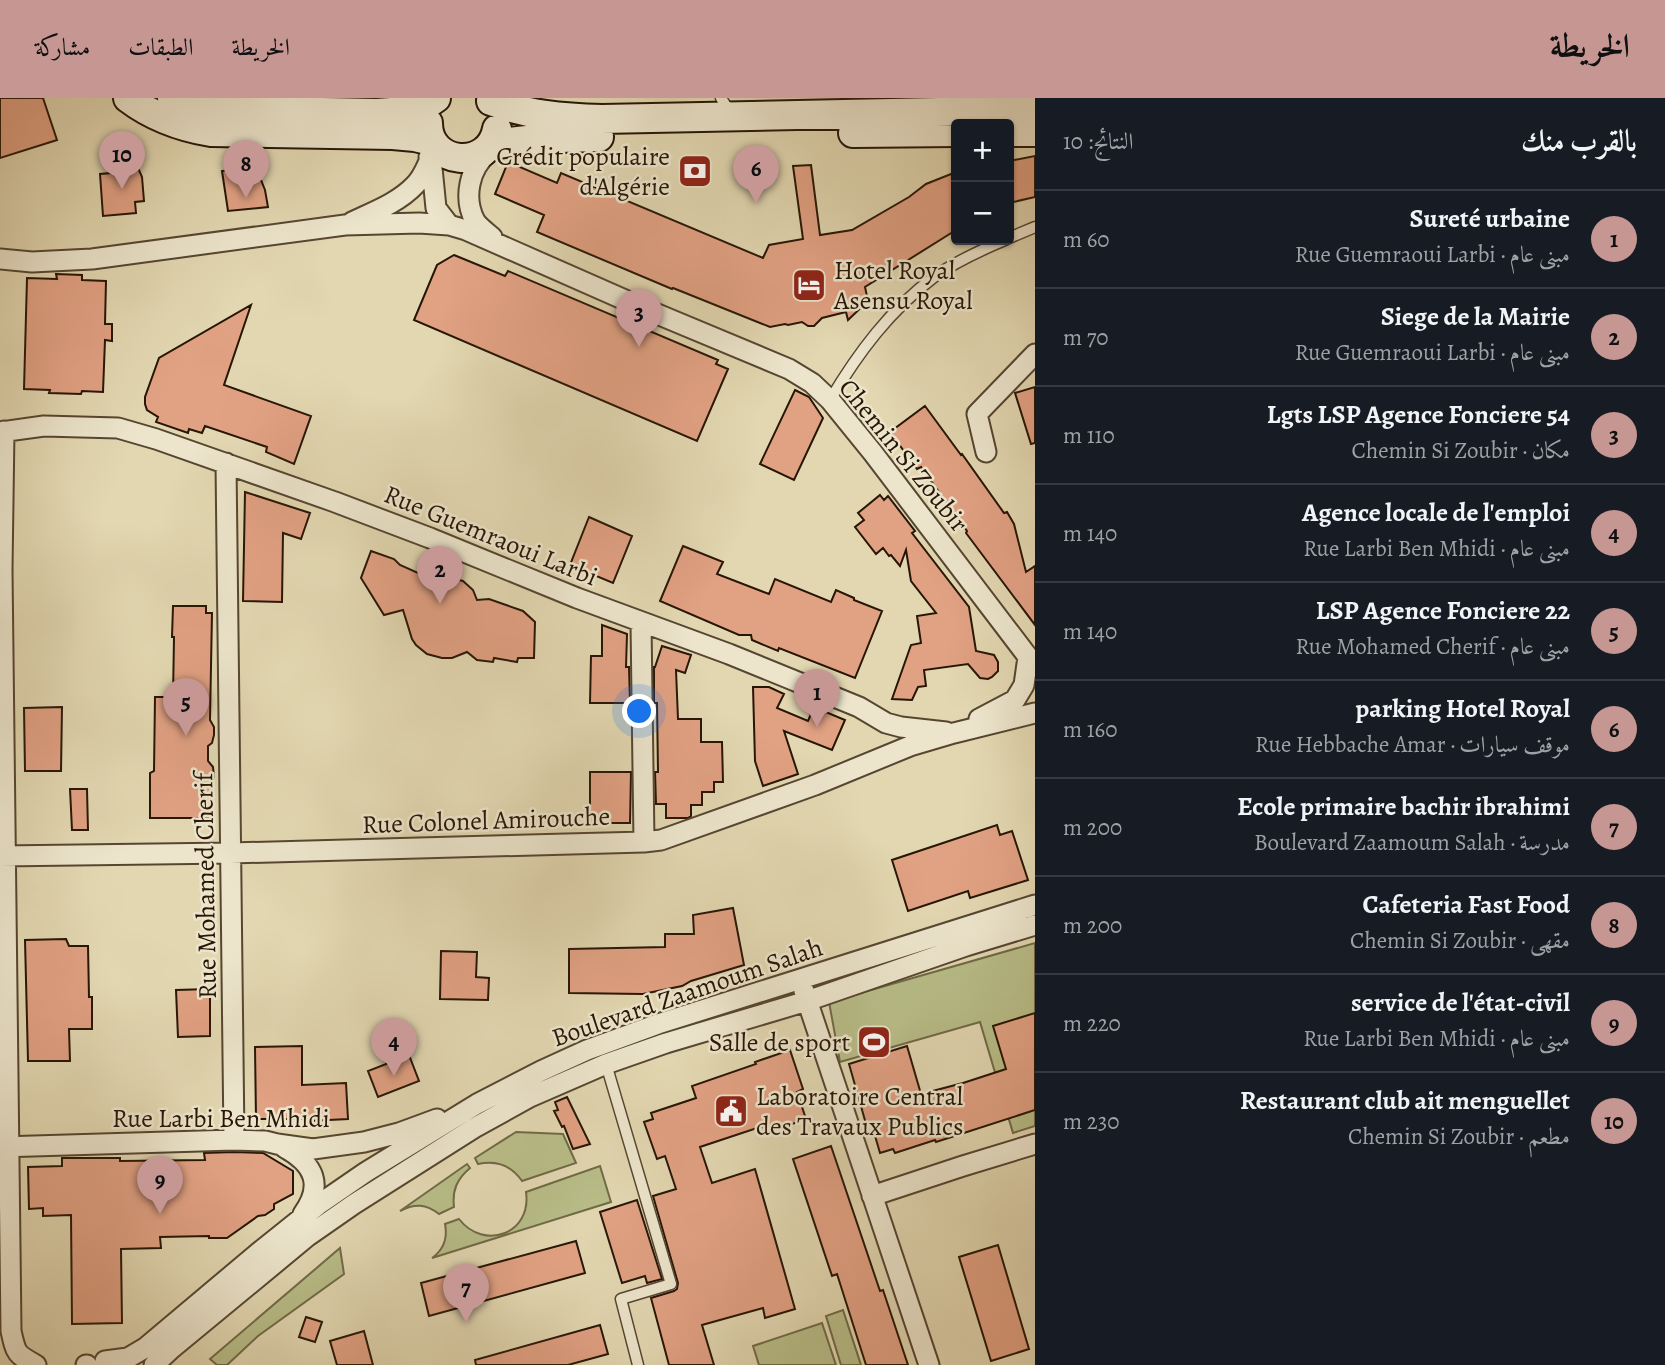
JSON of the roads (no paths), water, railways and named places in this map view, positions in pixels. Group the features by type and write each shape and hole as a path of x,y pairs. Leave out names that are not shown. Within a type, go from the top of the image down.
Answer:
{"main road":[{"path":"128,98 165,120 211,132 415,137 452,157 485,160 560,137 951,132"},
{"path":"172,98 186,105 214,110 377,113 419,110 437,98"},
{"path":"433,149 428,118 431,106 437,98"},
{"path":"485,160 498,124 496,112 489,100"},
{"path":"489,100 509,108 561,117 601,119 1035,110"},
{"path":"1014,132 1035,132"}],"street":[{"path":"524,98 533,105 561,117"},
{"path":"433,149 434,198 436,208 444,220"},
{"path":"345,225 383,207 417,184 433,149"},
{"path":"0,259 32,262 92,259 345,225 444,220 485,160"},
{"path":"485,160 469,203 477,223 501,244"},
{"name":"Chemin Si Zoubir","path":"444,220 789,369 812,383 830,400 873,453 1033,662"},
{"path":"986,452 977,414 1035,354"},
{"name":"Rue Guemraoui Larbi","path":"2,431 44,426 118,428 156,439 430,538 641,623 729,654 859,707 886,723 911,729 954,733"},
{"path":"0,1358 9,1343 11,1331 5,1147 2,856 2,431"},
{"name":"Rue Mohamed Cherif","path":"226,463 234,1140"},
{"path":"641,623 644,842"},
{"path":"1015,700 1033,662"},
{"path":"954,733 1015,700 1035,695"},
{"path":"954,733 1035,713"},
{"name":"Rue Colonel Amirouche","path":"2,856 232,853 661,840 954,733"},
{"name":"Boulevard Zaamoum Salah","path":"96,1364 128,1358 145,1349 318,1205 366,1172 477,1104 541,1070 587,1049 658,1024 1035,905"},
{"name":"Boulevard Zaamoum Salah","path":"154,1365 308,1236 474,1128 530,1097 606,1064 666,1043 807,1001 1035,925"},
{"path":"800,979 929,1365"},
{"name":"Rue Larbi Ben Mhidi","path":"5,1147 234,1140 265,1141 313,1149 364,1142 400,1133 477,1104"},
{"path":"278,1144 298,1156 313,1175 313,1198 297,1222"},
{"path":"872,1196 1035,1144"},
{"path":"11,1331 16,1350 29,1362"},
{"path":"0,1358 10,1357 29,1362"}],"lane":[{"path":"721,98 726,106 743,116"},
{"path":"1014,236 1035,227"},
{"path":"830,400 869,341 910,296 936,275 993,245"},
{"path":"606,1064 671,1284 621,1299 638,1365"}],"place":[{"name":"Crédit populaire d'Algérie","path":"695,171"},
{"name":"Restaurant club ait menguellet","path":"122,189"},
{"name":"Cafeteria Fast Food","path":"246,198"},
{"name":"parking Hotel Royal","path":"756,203"},
{"name":"Hotel Royal Asensu Royal","path":"809,285"},
{"name":"54 Lgts LSP Agence Fonciere","path":"639,347"},
{"name":"Siege de la Mairie","path":"440,604"},
{"name":"Sureté urbaine","path":"817,727"},
{"name":"22 LSP Agence Fonciere","path":"186,736"},
{"name":"Salle de sport","path":"874,1042"},
{"name":"Agence locale de l'emploi","path":"394,1076"},
{"name":"Laboratoire Central des Travaux Publics","path":"731,1111"},
{"name":"service de l'état-civil","path":"160,1214"},
{"name":"Ecole primaire bachir ibrahimi","path":"466,1322"}]}
